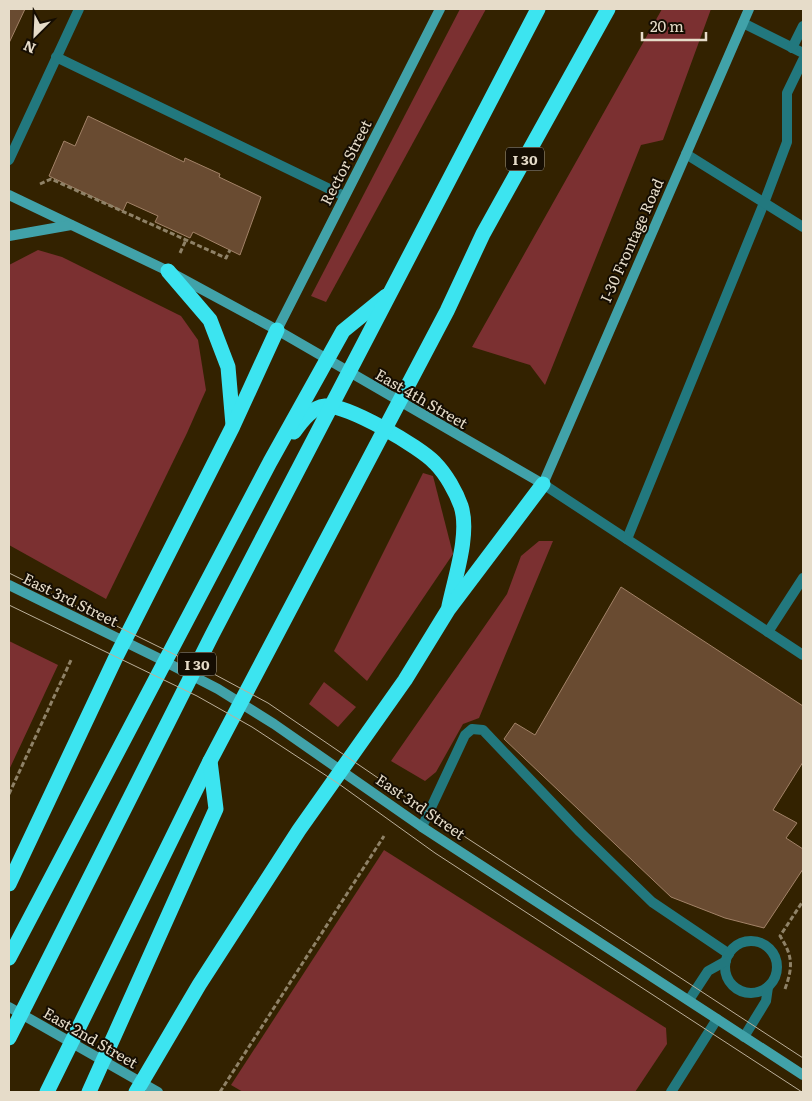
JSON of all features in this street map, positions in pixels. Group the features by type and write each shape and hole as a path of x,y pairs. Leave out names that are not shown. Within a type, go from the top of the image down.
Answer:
{"highway":[{"name":"I 30","path":"9,1038 212,635 538,9"},
{"name":"I 30","path":"47,1092 210,761 447,311 483,234 608,9"},
{"path":"168,271 210,320 228,366 233,426"},
{"path":"9,958 265,471 343,331 391,292"},
{"path":"9,884 162,564 233,426 277,330"},
{"path":"156,656 299,425 315,409 325,406 339,408 354,414 411,444 436,463 456,494 461,508 464,531 448,610"},
{"path":"136,1092 200,985 299,830 405,680 448,610 543,484"},
{"path":"89,1092 216,809 210,761"}],"main road":[{"name":"I-30 Frontage Road","path":"543,484 749,9"},
{"name":"Rector Street","path":"277,330 438,10"},
{"name":"East 4th Street","path":"9,195 168,271 277,330 543,484"},
{"path":"9,236 72,224"},
{"name":"East 3rd Street","path":"9,585 156,656 218,689 274,724 422,827 803,1075"},
{"name":"East 2nd Street","path":"9,1007 158,1092"}],"street":[{"path":"9,160 79,9"},
{"path":"743,23 803,53"},
{"path":"792,48 803,26"},
{"path":"56,57 344,196"},
{"path":"627,539 787,142 787,93 803,60"},
{"path":"686,154 803,227"},
{"name":"East 4th Street","path":"543,484 803,655"},
{"path":"768,632 803,578"},
{"path":"422,827 465,735 472,729 484,730 580,832 652,902 727,958"},
{"path":"689,1000 708,971 727,958 737,945 747,941 758,942 768,947 775,956 777,967 775,978 768,987 758,992 748,993 738,989 730,982 726,972 727,958"},
{"path":"744,1037 766,1001 768,987"},
{"path":"670,1092 718,1019"}],"path":[{"path":"40,184 51,178 173,232 226,258 230,250"},
{"path":"180,253 186,240"},
{"path":"9,794 72,658"},
{"path":"220,1092 384,836"},
{"path":"783,994 792,971 789,949 780,936 803,901"}],"shaded area":[{"path":"460,9 486,9 326,302 311,296"},
{"path":"662,9 711,9 663,140 641,145 545,385 530,365 472,347"},
{"path":"38,250 62,257 181,316 198,340 206,390 106,599 9,545 9,265"},
{"path":"423,473 433,476 453,554 367,681 334,651"},
{"path":"539,541 553,541 479,718 463,724 436,772 425,781 391,761 507,594 521,556"},
{"path":"9,641 58,665 9,770"},
{"path":"324,682 356,707 338,727 309,704"},
{"path":"384,850 666,1028 667,1044 635,1092 243,1092 231,1085"}],"building":[{"path":"9,9 25,9 9,43"},
{"path":"88,116 184,162 185,158 220,174 219,177 261,197 240,255 193,232 190,238 155,222 158,216 127,202 123,211 49,176 64,141 75,146"},
{"path":"621,587 803,706 803,762 773,810 797,823 786,838 803,849 803,869 764,928 725,918 671,897 504,739 515,723 535,735"}],"tram line":[{"path":"9,573 212,673 268,703 450,827 803,1058"},
{"path":"9,605 197,696 252,727 339,784 435,853 802,1092"}]}
